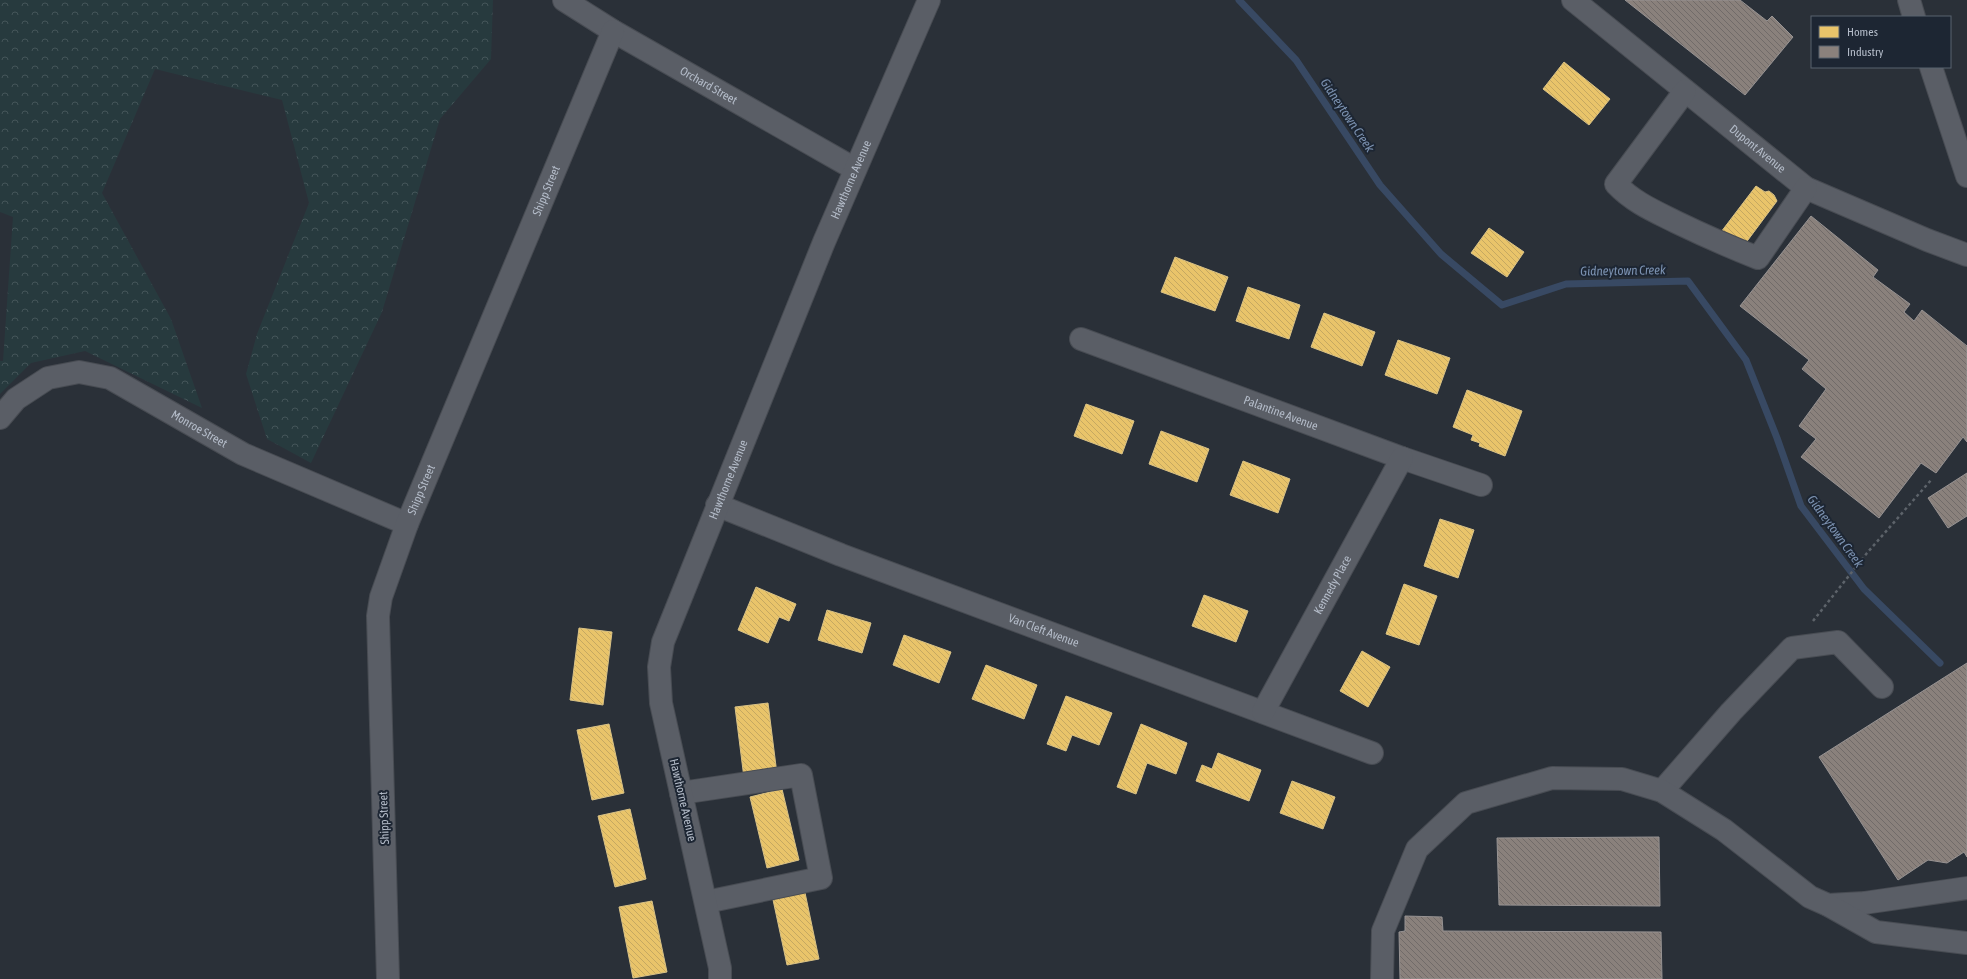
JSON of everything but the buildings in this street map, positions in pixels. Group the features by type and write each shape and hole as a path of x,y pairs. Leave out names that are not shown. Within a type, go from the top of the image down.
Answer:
{"street":[{"name":"Orchard Street","path":"564,0 613,31 855,169"},
{"name":"Hawthorne Avenue","path":"720,979 720,968 706,902 661,703 659,667 663,642 717,505 855,169 929,0"},
{"name":"Dupont Avenue","path":"1573,0 1806,188 1927,240 1967,255"},
{"path":"1909,0 1914,16"},
{"name":"Shipp Street","path":"388,979 378,616 381,597 407,524 613,31"},
{"path":"1931,68 1967,176"},
{"path":"1685,90 1616,184 1627,195 1647,208 1714,240 1758,258 1806,188"},
{"name":"Palantine Avenue","path":"1081,339 1402,458 1481,485"},
{"name":"Monroe Street","path":"0,418 16,399 48,378 79,372 110,378 243,454 407,524"},
{"name":"Kennedy Place","path":"1263,712 1402,458"},
{"name":"Van Cleft Avenue","path":"717,505 841,555 1372,753"},
{"path":"1662,791 1731,712 1792,648 1838,642 1882,687"},
{"path":"681,793 801,775 821,878 706,902"},
{"path":"1382,979 1383,931 1417,848 1466,803 1552,778 1622,779 1662,791 1724,830 1810,897 1828,905 1876,932 1967,943"},
{"path":"1828,905 1864,902 1967,888"}],"path":[{"path":"1824,608 1867,553 1932,478"}],"green space":[{"path":"0,0 493,0 491,59 440,119 382,312 311,463 267,439 246,374 257,334 309,203 282,100 155,69 102,193 171,319 202,408 85,351 31,363 0,394 0,361 3,361 13,217 0,212"}],"waterway":[{"name":"Gidneytown Creek","path":"1239,0 1296,60 1380,185 1441,254 1502,305 1566,284 1688,281 1746,360 1777,438 1801,506 1864,589 1940,663"}]}
